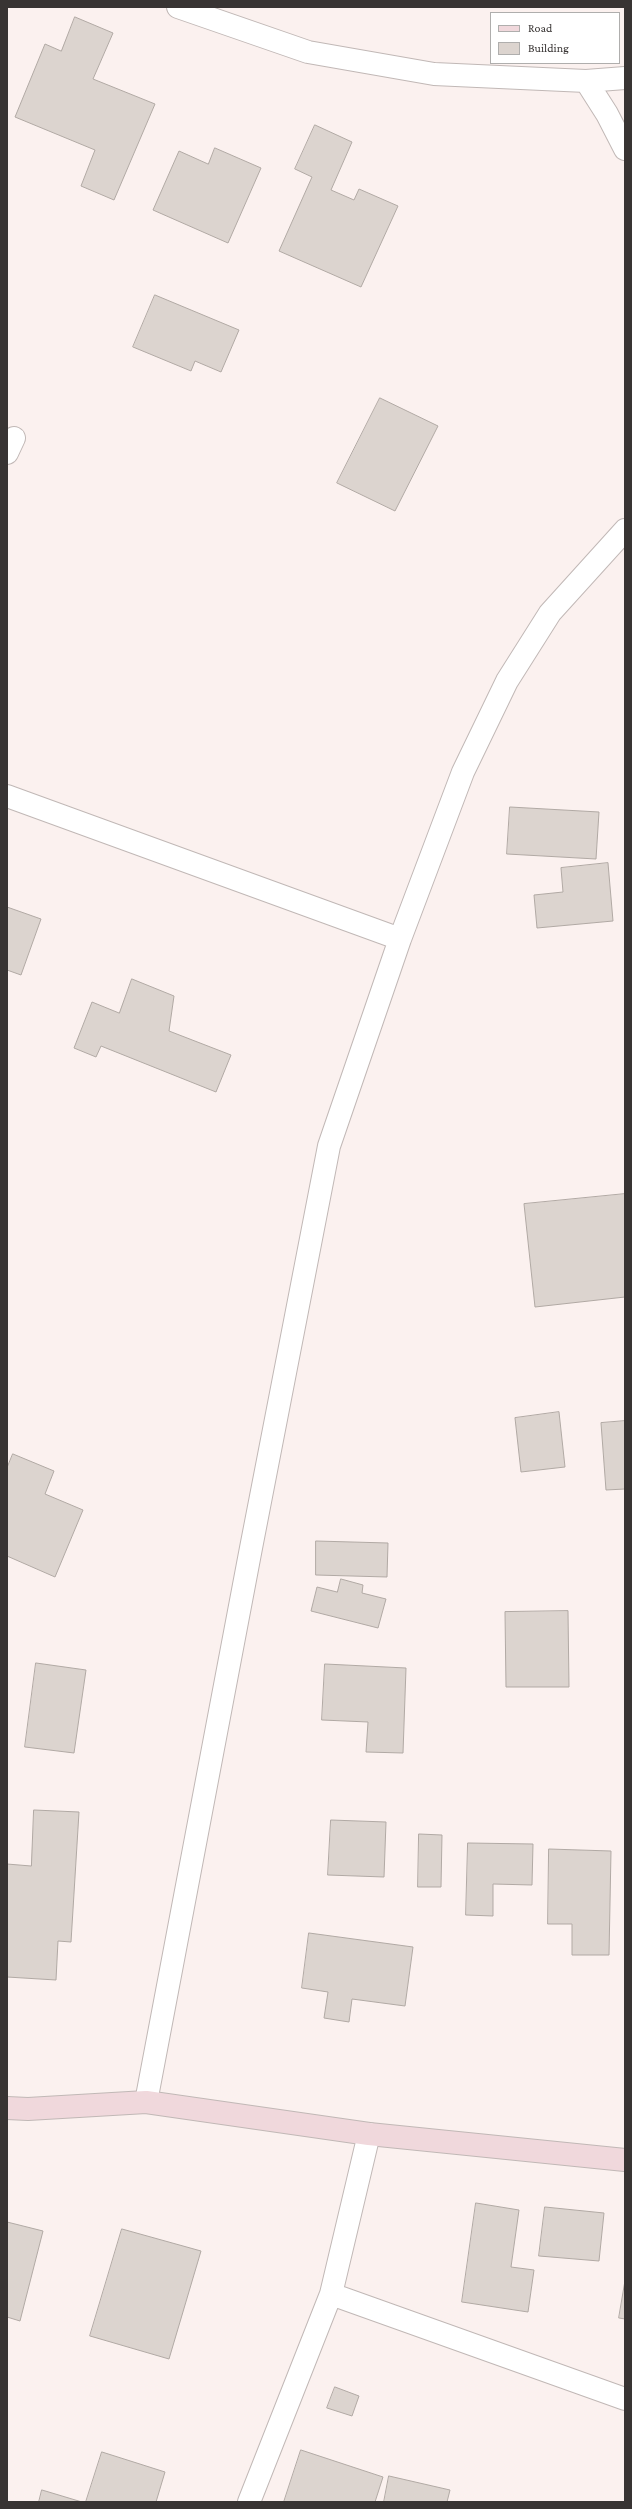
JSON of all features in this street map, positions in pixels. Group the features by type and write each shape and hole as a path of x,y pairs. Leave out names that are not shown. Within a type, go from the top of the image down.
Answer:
{"street":[{"path":"178,7 308,52 434,74 586,81 625,78"},
{"path":"586,81 607,114 625,148"},
{"path":"146,2102 250,1548 329,1146 400,939 464,772 507,681 550,613 625,530"},
{"path":"7,796 400,939"},
{"path":"7,2108 28,2109 146,2102 369,2134 625,2160"},
{"path":"250,2502 331,2294 369,2134"},
{"path":"331,2294 625,2399"}],"building":[{"path":"75,17 113,33 93,79 155,104 114,200 81,186 95,150 15,117 45,44 61,51"},
{"path":"315,125 352,142 331,190 354,200 359,189 398,206 361,287 279,251 312,177 295,169"},
{"path":"215,148 261,168 228,243 153,210 179,151 208,164"},
{"path":"155,295 239,330 221,372 195,361 191,371 133,347"},
{"path":"380,398 438,426 395,511 337,483"},
{"path":"510,807 599,812 596,859 507,854"},
{"path":"608,863 613,921 537,928 534,895 563,892 561,868"},
{"path":"7,907 41,919 21,975 7,970"},
{"path":"132,979 174,996 169,1031 231,1055 216,1092 101,1046 96,1057 74,1048 92,1002 119,1013"},
{"path":"625,1194 625,1297 535,1307 524,1204"},
{"path":"559,1412 565,1467 521,1472 515,1418"},
{"path":"625,1421 625,1489 606,1490 601,1423"},
{"path":"13,1454 54,1471 45,1494 83,1510 55,1577 7,1556 7,1468"},
{"path":"316,1541 388,1543 387,1577 316,1575"},
{"path":"341,1579 363,1585 362,1593 386,1599 378,1628 311,1611 317,1587 337,1592"},
{"path":"568,1611 569,1687 506,1687 505,1612"},
{"path":"36,1663 86,1670 74,1753 25,1747"},
{"path":"325,1664 406,1668 403,1753 366,1752 368,1722 322,1720"},
{"path":"34,1810 79,1812 71,1942 58,1941 56,1980 7,1977 7,1864 31,1866"},
{"path":"331,1820 386,1822 384,1877 328,1875"},
{"path":"419,1834 442,1835 441,1887 418,1887"},
{"path":"468,1843 533,1844 532,1885 493,1884 493,1916 466,1915"},
{"path":"549,1849 611,1851 609,1955 572,1955 572,1924 548,1924"},
{"path":"309,1933 413,1947 405,2006 352,1999 349,2022 324,2018 328,1992 302,1988"},
{"path":"476,2203 519,2210 511,2267 534,2270 528,2312 462,2302"},
{"path":"545,2207 604,2213 599,2261 539,2256"},
{"path":"7,2222 43,2231 20,2321 7,2317"},
{"path":"122,2229 201,2251 169,2359 90,2336"},
{"path":"625,2281 625,2319 619,2318"},
{"path":"335,2387 359,2396 352,2416 327,2408"},
{"path":"301,2450 383,2477 375,2502 284,2502"},
{"path":"102,2452 165,2472 156,2502 86,2502"},
{"path":"389,2476 450,2490 447,2502 384,2502"},
{"path":"42,2490 82,2502 39,2502"}]}
